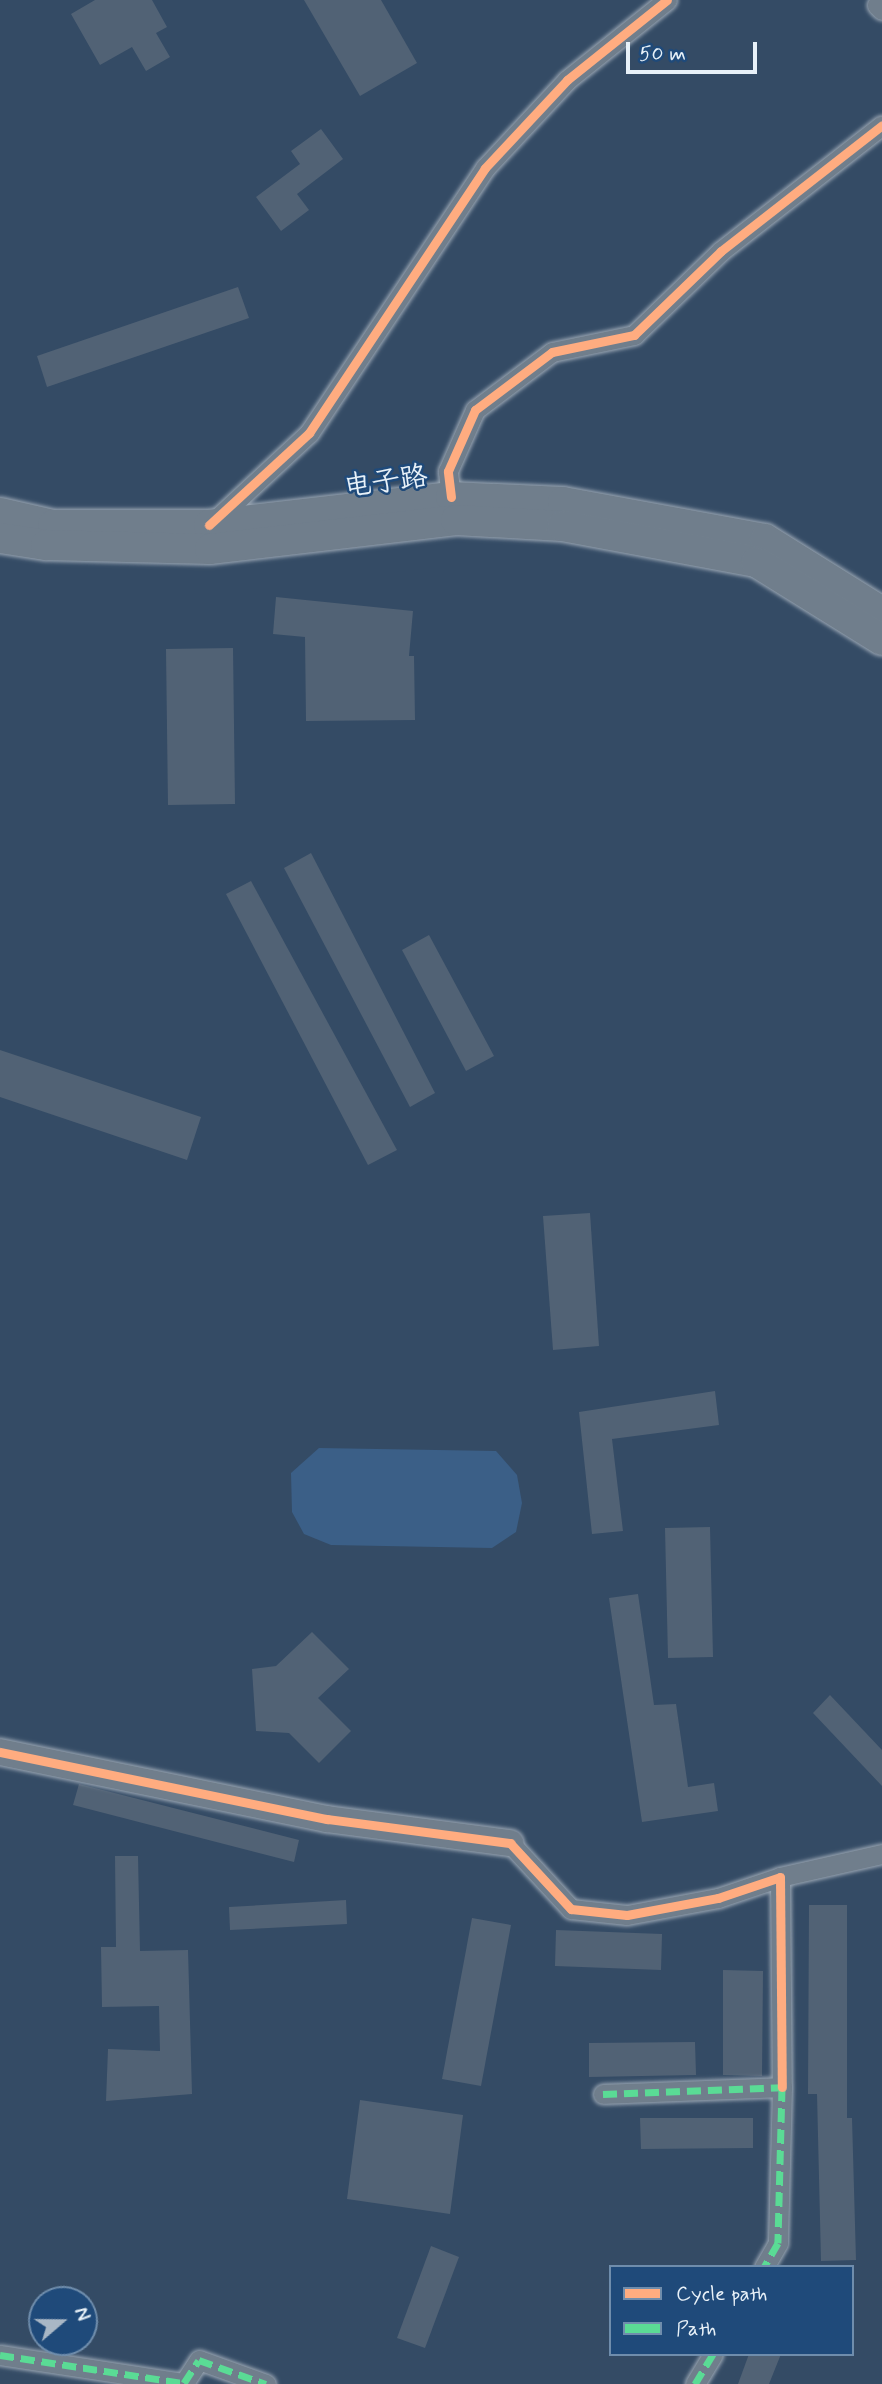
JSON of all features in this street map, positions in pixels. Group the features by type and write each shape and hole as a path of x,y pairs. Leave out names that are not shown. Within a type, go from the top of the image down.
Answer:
{"main road":[{"name":"电子路","path":"0,513 53,525 209,525 451,497 563,502 765,540 882,612"},
{"name":"电子路","path":"0,538 46,545 210,549 456,520 562,526 756,562 882,640"}],"street":[{"path":"209,525 309,433 485,168 567,80 667,0"},
{"path":"882,1 877,5 882,10"},
{"path":"451,497 449,471 475,410 552,352 634,335 721,251 882,125"},
{"path":"0,1752 327,1819 510,1843 571,1909 627,1915 718,1898 780,1877 882,1854"},
{"path":"766,2265 778,2244 782,2087 780,1877"},
{"path":"603,2094 782,2087"},
{"path":"0,2355 184,2382 199,2360 266,2384"},
{"path":"695,2384 712,2356"}],"shaded area":[{"path":"319,1448 496,1451 517,1475 522,1503 516,1532 492,1548 331,1545 304,1534 292,1512 291,1473"}],"building":[{"path":"95,0 152,0 167,27 156,33 170,57 146,71 132,47 100,65 71,14"},
{"path":"304,0 381,0 417,63 360,96"},
{"path":"321,129 343,159 297,194 309,210 281,231 256,197 300,164 291,151"},
{"path":"238,287 249,318 47,387 37,356"},
{"path":"276,597 413,611 409,656 414,656 415,720 306,721 305,637 273,634"},
{"path":"233,648 235,804 168,805 166,649"},
{"path":"311,853 435,1093 410,1107 284,868"},
{"path":"251,881 397,1150 368,1165 226,894"},
{"path":"429,935 494,1056 466,1071 402,950"},
{"path":"0,1050 201,1117 187,1160 0,1097"},
{"path":"590,1213 599,1346 553,1350 543,1216"},
{"path":"715,1391 719,1425 612,1439 623,1531 592,1534 579,1412"},
{"path":"710,1527 713,1657 668,1658 665,1528"},
{"path":"638,1594 654,1705 676,1704 688,1787 714,1783 718,1811 642,1822 609,1598"},
{"path":"312,1632 349,1669 318,1698 351,1731 319,1763 289,1733 256,1731 252,1669 276,1666"},
{"path":"830,1695 882,1750 882,1786 813,1713"},
{"path":"79,1784 299,1840 294,1862 73,1805"},
{"path":"115,1856 138,1856 140,1951 188,1950 192,2094 106,2101 108,2049 160,2051 159,2006 102,2007 101,1947 116,1947"},
{"path":"346,1900 347,1924 230,1930 229,1907"},
{"path":"809,1905 847,1905 847,2118 852,2118 856,2260 821,2261 817,2094 808,2094"},
{"path":"472,1918 511,1925 481,2086 442,2079"},
{"path":"556,1930 662,1934 661,1970 555,1966"},
{"path":"723,1970 763,1971 762,2076 723,2075"},
{"path":"695,2042 696,2075 589,2077 589,2043"},
{"path":"360,2100 463,2115 450,2214 347,2199"},
{"path":"640,2118 753,2118 753,2148 641,2149"},
{"path":"431,2246 459,2257 425,2348 397,2338"},
{"path":"748,2356 780,2356 769,2384 738,2384"}],"marked path":[{"path":"603,2094 782,2087 778,2243 765,2265"},
{"path":"0,2355 184,2383 199,2360 266,2384"},
{"path":"695,2384 712,2356"}],"cycle path":[{"path":"209,525 309,433 485,168 567,80 667,0"},
{"path":"451,497 448,471 475,410 552,352 634,335 721,251 882,125"},
{"path":"0,1752 327,1819 510,1843 571,1909 627,1915 718,1898 780,1877 782,2087"}]}
